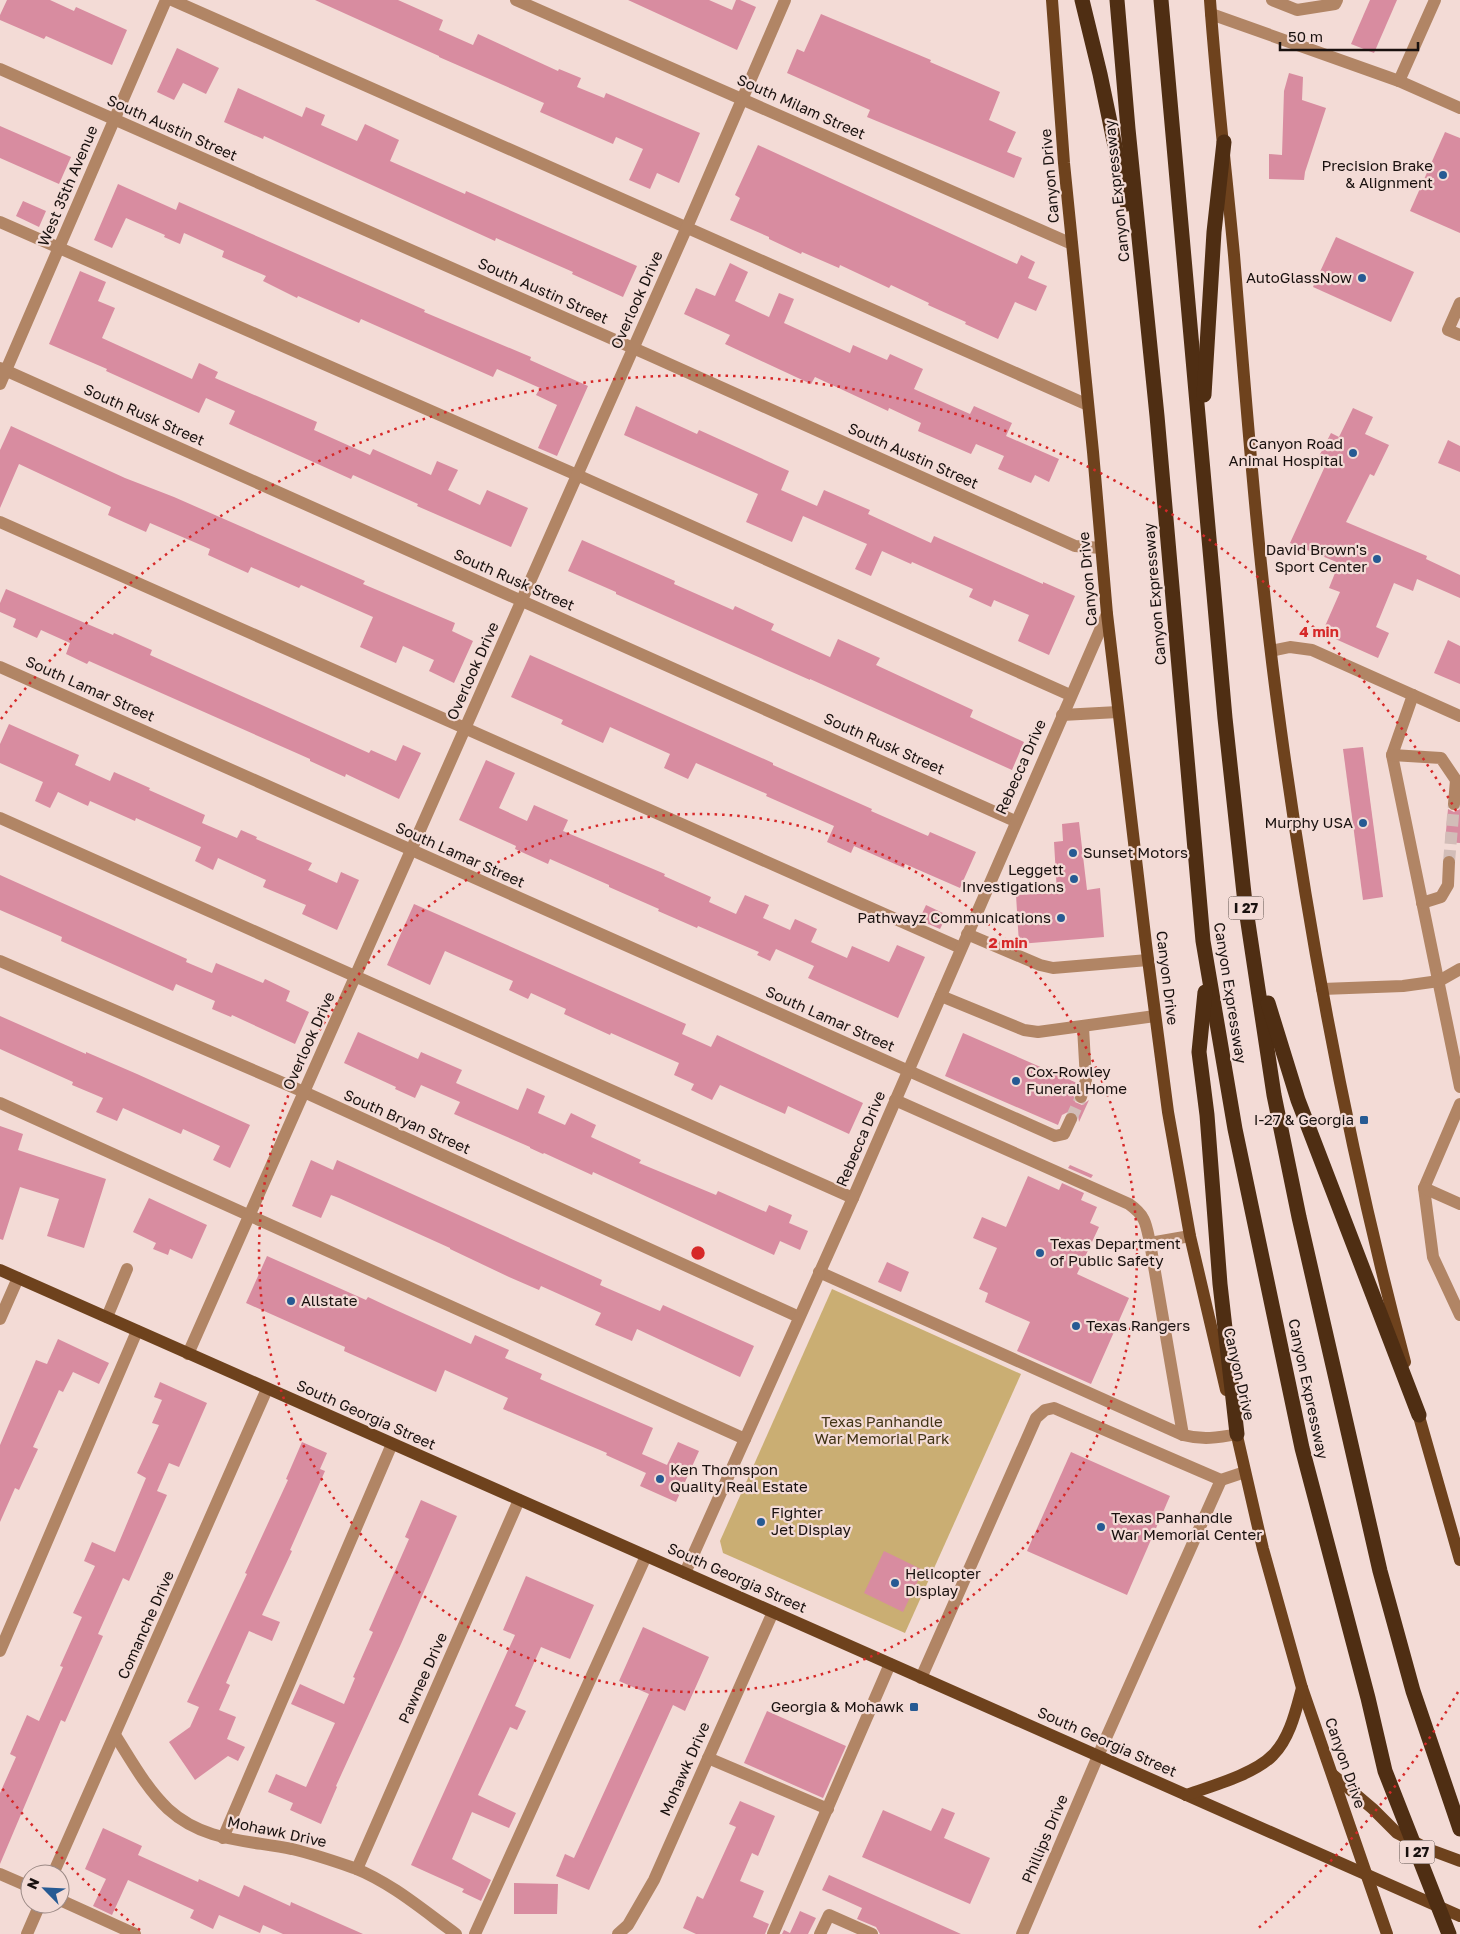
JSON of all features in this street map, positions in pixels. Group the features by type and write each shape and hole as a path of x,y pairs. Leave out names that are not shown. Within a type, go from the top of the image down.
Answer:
{"highway":[{"path":"1082,0 1100,74 1144,284"},
{"name":"Canyon Expressway","path":"1117,0 1157,416 1207,976 1235,1129 1302,1448 1368,1698 1385,1771 1448,1934"},
{"name":"Canyon Expressway","path":"1161,0 1226,718 1245,904 1274,1095 1299,1217 1380,1571 1413,1691 1460,1829"},
{"path":"1201,444 1214,232 1224,142"},
{"path":"1253,955 1298,1100 1419,1414"},
{"path":"1207,976 1199,1052 1207,1115 1220,1284 1237,1434"}],"main road":[{"name":"Canyon Drive","path":"1052,0 1072,244 1107,614 1168,1112 1190,1236 1263,1549 1302,1688 1387,1934"},
{"path":"1210,0 1270,651 1294,825 1322,989 1386,1289 1419,1414 1456,1534 1460,1560"},
{"name":"South Georgia Street","path":"0,1270 1460,1916"},
{"path":"1186,1795 1233,1778 1263,1763 1274,1754 1292,1724 1302,1688"},
{"path":"1331,1774 1373,1809 1397,1833 1428,1849 1460,1861"}],"street":[{"name":"West 35th Avenue","path":"0,384 3,370 59,249 166,0"},
{"path":"172,0 1088,405"},
{"name":"South Milam Street","path":"516,0 1072,244"},
{"name":"Overlook Drive","path":"188,1354 687,227 785,0"},
{"path":"1272,0 1297,10 1335,4 1338,0"},
{"path":"1399,81 1435,0"},
{"path":"1211,14 1399,81 1460,108"},
{"name":"South Austin Street","path":"0,69 633,348 1075,546 1101,548"},
{"path":"0,222 577,475 1070,695"},
{"path":"1460,303 1448,330 1460,335"},
{"name":"South Rusk Street","path":"3,370 1016,821"},
{"path":"0,522 961,948"},
{"name":"Rebecca Drive","path":"685,1573 798,1317 853,1198 1070,695 1107,614"},
{"path":"1270,651 1290,647 1312,650 1460,716"},
{"name":"South Lamar Street","path":"0,666 907,1072 1055,1136 1064,1134 1071,1119"},
{"path":"1413,695 1392,755 1460,1087"},
{"name":"Rebecca Drive","path":"1062,715 1118,712"},
{"path":"1392,755 1441,758 1456,780 1454,804"},
{"path":"0,818 853,1198"},
{"path":"1422,903 1441,897 1448,885 1449,862"},
{"path":"967,934 1040,965 1053,968 1148,960"},
{"name":"South Bryan Street","path":"0,961 304,1092 798,1317"},
{"path":"1322,989 1403,986 1439,981 1460,969"},
{"path":"941,996 1024,1030 1038,1032 1155,1016"},
{"path":"1081,1096 1086,1080 1083,1027"},
{"path":"895,1100 1129,1204 1139,1211 1146,1221 1183,1435"},
{"path":"0,1103 745,1439"},
{"path":"1460,1104 1424,1188 1433,1257 1460,1315"},
{"path":"1424,1188 1460,1204"},
{"path":"1150,1243 1190,1236"},
{"path":"107,1318 127,1269"},
{"path":"819,1272 1183,1435 1196,1438 1216,1438 1237,1434"},
{"path":"0,1319 18,1278"},
{"path":"0,1651 137,1331"},
{"name":"Comanche Drive","path":"57,1864 267,1388"},
{"path":"922,1678 1036,1418 1044,1410 1054,1408 1221,1480 1245,1472"},
{"path":"222,1838 392,1444"},
{"name":"Phillips Drive","path":"1022,1934 1098,1756 1221,1480"},
{"name":"Pawnee Drive","path":"357,1869 519,1500"},
{"path":"475,1934 646,1556"},
{"name":"Mohawk Drive","path":"618,1934 628,1925 654,1880 773,1612"},
{"path":"773,1934 890,1664"},
{"name":"Mohawk Drive","path":"115,1735 143,1779 168,1808 194,1827 222,1838 292,1849 357,1869 393,1888 456,1934"},
{"path":"708,1758 828,1808"},
{"path":"0,1874 20,1883"},
{"path":"70,1905 135,1934"},
{"path":"26,1934 35,1914"},
{"path":"820,1934 829,1915 872,1934"}],"green space":[{"name":"Texas Panhandle War Memorial Park","path":"832,1289 1021,1374 905,1633 723,1553 720,1541"}],"building":[{"path":"7,0 50,0 74,11 76,7 127,30 112,65 46,36 44,39 0,20 0,15"},
{"path":"315,0 398,0 443,20 439,30 473,45 478,34 558,71 559,69 581,78 577,87 604,98 606,93 700,133 679,183 657,173 650,189 629,180 643,149 616,137 613,144 540,112 544,103"},
{"path":"628,0 709,0 732,10 736,0 740,0 756,7 737,50"},
{"path":"1370,0 1397,0 1374,53 1351,44"},
{"path":"821,14 931,60 930,62 1000,92 989,120 1016,132 1007,152 1022,158 1014,178 867,117 870,110 787,73 797,49 804,52"},
{"path":"177,48 219,68 206,94 183,83 174,100 157,92"},
{"path":"1289,73 1303,77 1302,100 1326,108 1304,180 1269,179 1269,154 1282,155 1284,91"},
{"path":"238,88 302,117 306,107 325,115 321,125 357,141 365,124 399,140 390,161 465,194 466,191 637,266 623,297 572,274 573,272 496,238 495,241 264,136 263,139 224,122"},
{"path":"0,126 71,157 59,184 0,158"},
{"name":"Precision Brake & Alignment","path":"1445,132 1460,138 1460,233 1410,211"},
{"path":"758,145 1017,264 1021,255 1035,262 1028,278 1047,286 1036,311 1015,302 998,339 891,285 889,288 840,265 839,268 802,252 801,254 769,239 769,237 730,220 740,198 735,195"},
{"path":"118,184 176,210 179,202 425,310 424,312 531,357 530,360 588,386 557,456 538,448 557,405 536,395 540,388 497,369 493,377 361,319 359,323 298,296 297,298 263,281 266,276 222,257 224,251 184,233 180,244 164,237 165,235 126,218 112,248 94,240"},
{"path":"23,201 46,211 39,227 16,216"},
{"path":"1336,237 1414,272 1391,322 1313,287"},
{"path":"730,263 748,272 735,301 769,317 779,293 794,299 784,323 850,353 853,345 887,360 890,354 923,369 914,389 970,414 974,406 1012,423 1006,436 1059,459 1049,482 1035,475 1031,483 998,469 1004,456 976,444 971,454 918,431 921,423 889,408 888,411 815,377 811,384 725,344 730,335 684,314 696,288 715,296"},
{"path":"80,271 106,282 98,301 115,308 102,338 192,379 199,363 218,372 215,378 317,422 314,430 370,455 373,449 431,475 437,461 458,470 448,490 480,505 487,490 528,508 511,547 417,506 418,504 353,475 351,479 229,424 235,411 206,398 199,413 106,371 107,369 49,344"},
{"path":"636,406 697,434 699,430 789,471 781,490 817,506 824,490 870,510 868,514 931,543 934,536 1075,596 1049,655 1018,641 1029,615 994,600 991,607 969,597 973,589 912,562 911,564 882,551 871,576 855,569 867,544 803,516 792,542 746,522 758,494 624,435"},
{"path":"1353,408 1373,417 1365,434 1389,445 1374,476 1370,474 1346,522 1427,556 1426,559 1460,575 1460,598 1417,579 1413,591 1394,583 1376,627 1389,633 1378,658 1322,633 1340,592 1329,588 1339,563 1290,543 1326,464 1317,460 1331,433 1339,437"},
{"path":"11,426 125,478 174,497 365,581 363,584 455,623 452,631 473,641 454,683 429,671 434,660 403,646 396,663 360,647 373,617 301,585 299,588 251,567 248,573 208,555 210,549 150,523 146,532 108,515 111,507 19,464 0,508 0,450"},
{"path":"1448,440 1460,446 1460,472 1438,463"},
{"path":"582,540 675,581 674,584 733,610 735,606 774,624 771,630 830,657 838,639 880,658 876,665 973,710 970,717 1024,742 1012,770 568,571"},
{"path":"6,589 152,650 150,655 369,753 371,750 396,761 403,745 421,753 399,799 346,774 345,777 310,761 310,759 89,661 87,664 66,654 70,643 41,630 37,638 13,627 16,619 0,612 0,603"},
{"path":"1448,640 1460,646 1460,684 1434,673"},
{"path":"530,655 773,763 773,765 872,809 871,811 928,836 930,832 976,852 960,888 905,864 904,868 854,846 851,853 827,842 834,826 696,763 688,779 664,768 670,754 610,727 603,743 561,724 563,720 511,697"},
{"path":"9,724 79,755 75,765 110,781 114,772 205,815 202,823 237,838 241,830 257,837 256,839 312,863 308,870 337,883 341,872 359,880 337,930 302,914 306,905 263,887 266,880 218,858 213,870 195,861 201,847 136,818 135,821 90,801 88,806 58,792 50,808 35,801 43,782 0,763 0,744"},
{"name":"Murphy USA","path":"1363,747 1383,897 1363,900 1343,749"},
{"path":"486,760 515,773 499,808 527,821 534,805 568,820 563,831 665,874 664,876 711,897 709,902 736,914 745,895 769,905 763,918 790,930 795,919 817,929 811,942 847,958 852,946 889,962 897,945 925,957 898,1018 808,978 814,966 776,949 770,961 757,955 759,952 658,911 659,909 550,859 548,864 515,849 516,846 459,820"},
{"path":"1448,809 1454,812 1460,809 1460,843 1445,842"},
{"path":"1079,822 1087,890 1100,888 1104,937 1019,944 1016,895 1057,893 1054,842 1063,841 1062,824"},
{"path":"0,875 187,959 186,962 212,973 216,963 263,983 265,979 290,991 286,1001 309,1012 295,1044 232,1015 231,1017 212,1009 215,1001 176,984 173,991 61,941 62,937 0,910"},
{"path":"414,904 686,1024 682,1034 711,1047 717,1035 863,1103 849,1134 788,1106 785,1114 720,1085 712,1100 691,1090 694,1084 674,1075 679,1063 564,1014 566,1009 531,993 528,999 509,990 513,981 445,951 430,985 387,965"},
{"path":"926,905 947,915 940,929 919,920"},
{"path":"0,1016 137,1074 250,1125 230,1168 213,1160 220,1146 183,1129 181,1134 123,1108 117,1121 96,1112 103,1098 72,1085 73,1082 0,1049"},
{"path":"358,1032 418,1059 421,1052 462,1070 456,1083 518,1110 527,1088 545,1096 538,1113 565,1125 571,1113 596,1125 591,1137 641,1160 639,1163 716,1195 718,1191 766,1212 769,1205 792,1215 789,1223 808,1231 800,1250 780,1241 774,1255 593,1172 592,1175 454,1114 460,1102 421,1085 415,1098 395,1089 396,1087 344,1063"},
{"path":"963,1033 1077,1083 1073,1093 1075,1102 1082,1105 1089,1100 1079,1122 1078,1115 1074,1111 1070,1111 1062,1115 1058,1125 945,1076"},
{"path":"0,1126 23,1134 18,1150 106,1179 84,1248 47,1236 59,1199 20,1187 3,1240 0,1239"},
{"path":"311,1160 333,1170 337,1160 602,1280 600,1285 660,1311 663,1305 754,1346 740,1377 637,1329 632,1341 595,1325 601,1313 541,1286 539,1290 509,1277 339,1198 331,1195 321,1218 292,1206"},
{"path":"1070,1165 1093,1175 1091,1178 1068,1168"},
{"path":"1028,1176 1059,1190 1062,1183 1084,1193 1081,1200 1097,1207 1090,1223 1099,1227 1077,1274 1129,1298 1091,1384 1017,1351 1030,1322 985,1302 988,1293 979,1289 997,1248 973,1238 982,1217 1006,1227"},
{"path":"149,1198 207,1225 192,1259 170,1249 168,1255 153,1249 156,1243 133,1232"},
{"path":"267,1256 366,1300 368,1297 471,1344 475,1335 509,1350 505,1358 542,1374 540,1379 653,1428 642,1454 667,1465 678,1442 699,1451 676,1502 640,1486 646,1473 606,1455 607,1453 503,1409 508,1398 445,1370 436,1392 344,1351 345,1347 246,1303"},
{"path":"887,1262 909,1272 901,1292 878,1282"},
{"path":"58,1339 109,1363 99,1384 73,1372 63,1392 59,1390 33,1447 38,1449 19,1490 15,1488 0,1522 0,1445 36,1360 47,1364"},
{"path":"160,1382 207,1403 179,1467 169,1463 157,1491 167,1495 129,1581 123,1578 98,1634 103,1636 65,1722 61,1720 0,1864 0,1793 16,1757 10,1754 27,1715 39,1721 63,1667 60,1666 82,1617 73,1613 95,1566 84,1561 92,1542 115,1552 146,1478 137,1473 159,1425 152,1423 162,1400 154,1397"},
{"path":"302,1442 327,1453 320,1469 325,1471 290,1550 292,1551 262,1615 280,1622 272,1641 249,1631 226,1683 230,1685 219,1710 236,1717 227,1739 245,1747 238,1761 228,1756 195,1780 169,1742 190,1727 199,1707 187,1702 247,1574 245,1573 288,1480 286,1479"},
{"path":"1071,1452 1170,1496 1127,1595 1027,1551"},
{"path":"421,1500 457,1516 336,1786 321,1824 290,1810 293,1803 268,1792 276,1774 306,1787 335,1723 291,1704 300,1684 344,1704 355,1678 353,1677 373,1632 369,1630 409,1539 405,1537"},
{"path":"884,1551 923,1570 903,1612 864,1593"},
{"path":"526,1576 594,1605 570,1659 541,1647 515,1706 526,1711 517,1730 510,1727 478,1795 516,1813 509,1828 472,1812 452,1859 491,1880 481,1901 462,1892 464,1889 411,1865 515,1635 503,1630"},
{"path":"643,1627 709,1657 685,1711 673,1705 589,1890 556,1876 565,1854 574,1858 649,1694 619,1681"},
{"path":"767,1711 846,1746 823,1798 744,1763"},
{"path":"740,1801 775,1816 758,1856 752,1853 740,1881 764,1891 753,1917 769,1924 765,1934 696,1934 683,1928 697,1896 703,1899 736,1827 729,1824"},
{"path":"942,1808 955,1813 944,1838 990,1858 970,1904 862,1857 883,1810 931,1831"},
{"path":"103,1828 142,1846 138,1855 198,1882 199,1879 239,1897 244,1885 290,1906 291,1902 363,1934 283,1934 263,1925 260,1933 219,1915 213,1929 190,1918 194,1910 128,1880 112,1915 93,1906 106,1879 85,1869"},
{"path":"829,1875 961,1934 880,1934 876,1927 857,1919 862,1908 822,1890"},
{"path":"514,1883 558,1884 557,1914 514,1914"},
{"path":"800,1911 816,1918 808,1934 782,1934 784,1930 790,1933"}],"tunnel":[{"path":"1449,862 1454,804"},
{"path":"1071,1119 1081,1097"}],"place":[{"name":"Precision Brake & Alignment","path":"1443,175"},
{"name":"AutoGlassNow","path":"1362,278"},
{"name":"Canyon Road Animal Hospital","path":"1353,453"},
{"name":"David Brown's Sport Center","path":"1377,559"},
{"name":"Murphy USA","path":"1363,823"},
{"name":"Sunset Motors","path":"1073,853"},
{"name":"Leggett Investigations","path":"1074,879"},
{"name":"Pathwayz Communications","path":"1061,918"},
{"name":"Cox-Rowley Funeral Home","path":"1016,1081"},
{"name":"I-27 & Georgia","path":"1364,1120"},
{"name":"Texas Department of Public Safety","path":"1040,1253"},
{"name":"Allstate","path":"291,1301"},
{"name":"Texas Rangers","path":"1076,1326"},
{"name":"Ken Thomspon Quality Real Estate","path":"660,1479"},
{"name":"Fighter Jet Display","path":"761,1522"},
{"name":"Texas Panhandle War Memorial Center","path":"1101,1527"},
{"name":"Helicopter Display","path":"895,1583"},
{"name":"Georgia & Mohawk","path":"914,1707"}]}
